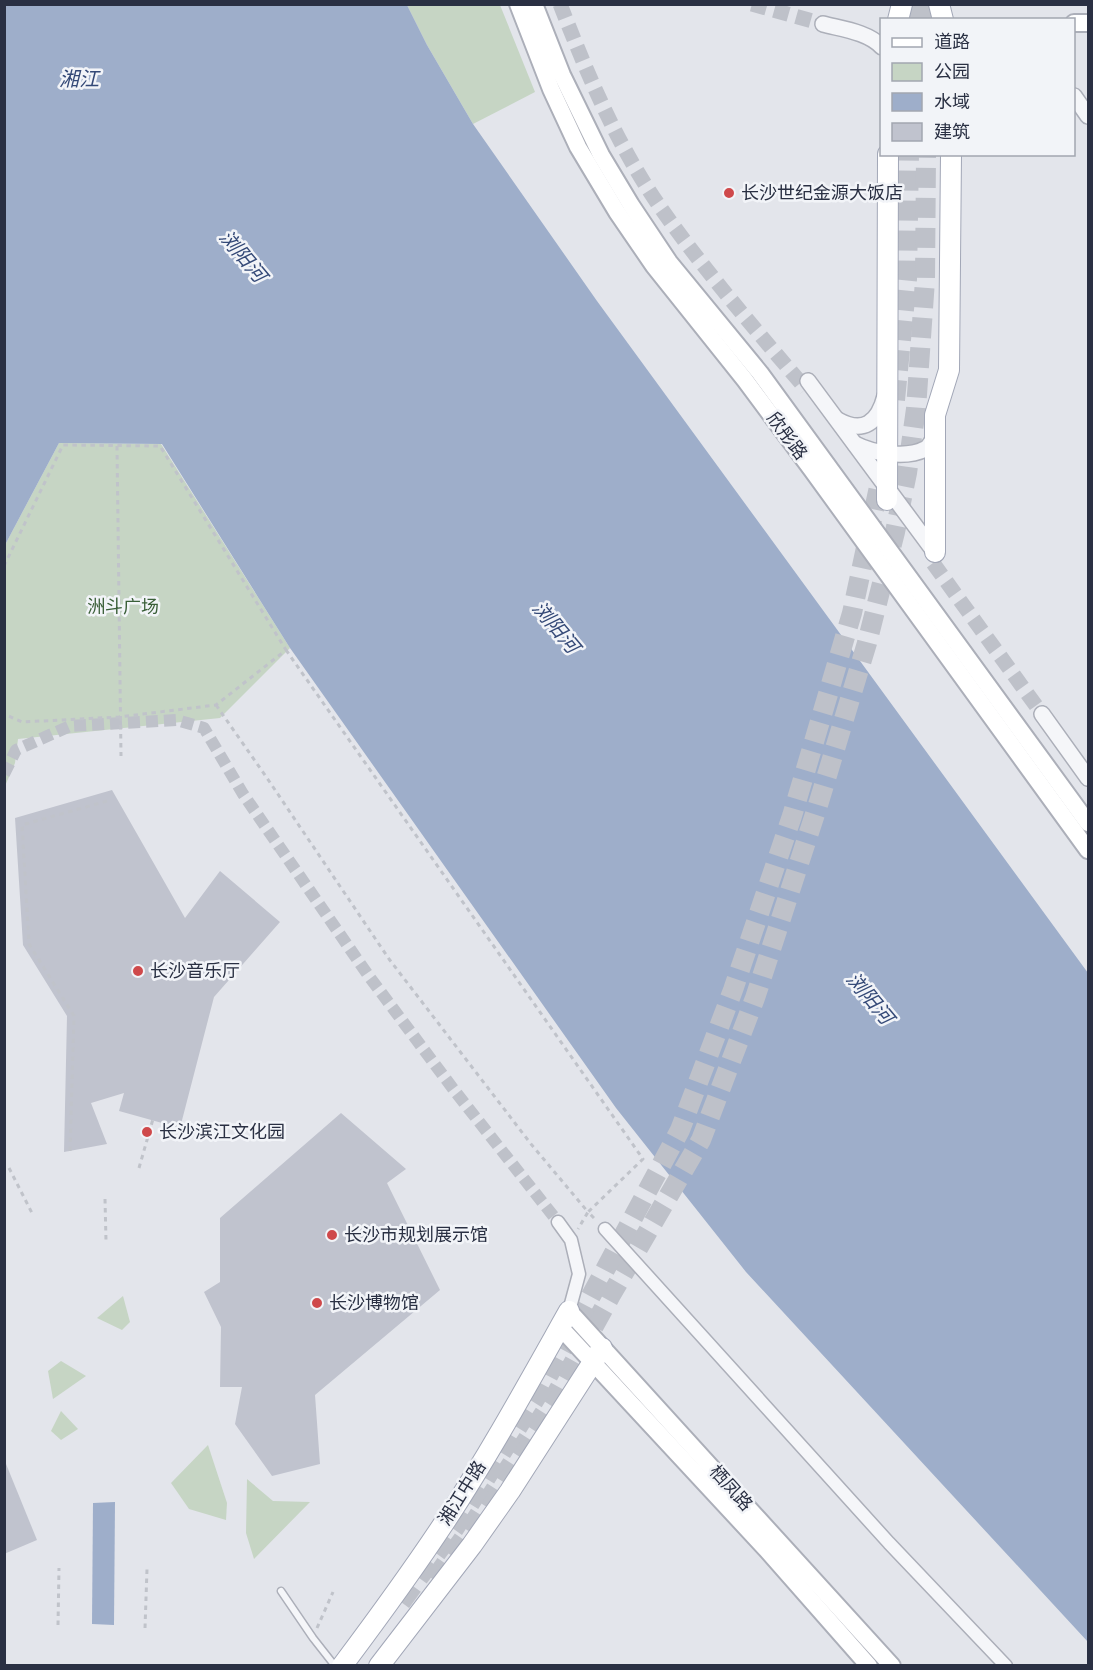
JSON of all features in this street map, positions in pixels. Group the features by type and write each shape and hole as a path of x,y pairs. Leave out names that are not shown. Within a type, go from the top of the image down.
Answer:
{"main road":[{"name":"欣彤路","path":"518,4 551,89 578,147 623,221 654,266 745,380 1089,850"},
{"name":"欣彤路","path":"534,4 562,75 596,146 631,205 669,262 760,373 1089,823"},
{"path":"887,494 888,156"},
{"path":"936,558 934,415 949,370 951,156"},
{"name":"栖凤路","path":"564,1319 885,1659"},
{"name":"湘江中路","path":"342,1665 445,1521 488,1452 564,1319"},
{"name":"栖凤路","path":"597,1355 869,1665"},
{"name":"湘江中路","path":"379,1665 472,1545 510,1491 597,1355"}],"street":[{"path":"892,18 901,4"},
{"path":"880,28 824,21 866,36 880,45"},
{"path":"1075,85 1089,103"},
{"path":"1075,97 1089,116"},
{"path":"836,424 857,427 865,426 874,420 887,384"},
{"path":"807,385 936,558"},
{"path":"836,424 855,445 887,494"},
{"path":"855,445 868,451 914,452 924,450 934,438"},
{"path":"1089,765 1045,711 1089,778"},
{"path":"558,1222 571,1240 579,1274 564,1319"},
{"path":"605,1229 889,1543 1006,1665"},
{"path":"391,1665 398,1641"},
{"path":"869,1665 885,1659"}],"lane":[{"path":"281,1591 313,1638 335,1665"}],"path":[{"path":"4,566 63,445 160,446 286,650 643,1159 588,1212 571,1240"},
{"path":"117,446 121,756"},
{"path":"4,714 22,722 119,717 216,705 286,650"},
{"path":"216,705 389,959 531,1144 605,1229"},
{"path":"70,1151 74,1016 29,944 22,825 107,801"},
{"path":"139,1168 153,1119"},
{"path":"9,1168 32,1213"},
{"path":"105,1198 106,1241"},
{"path":"58,1625 59,1568"},
{"path":"145,1628 147,1569"},
{"path":"313,1638 333,1592"}],"green space":[{"path":"407,5 500,5 535,92 473,124 427,45"},
{"name":"洲斗广场","path":"59,443 161,444 290,648 220,718 18,739 15,763 5,786 5,545"},
{"path":"123,1296 130,1322 122,1330 97,1318"},
{"path":"61,1361 86,1376 53,1399 48,1371"},
{"path":"61,1411 78,1429 61,1440 51,1431"},
{"path":"208,1445 227,1503 226,1520 189,1509 171,1483"},
{"path":"247,1479 273,1501 310,1502 254,1559 246,1533"}],"water":[{"path":"5,4 407,5 427,45 473,124 597,301 1088,973 1088,1642 746,1272 616,1108 290,648 162,444 59,443 5,545"},
{"path":"115,1502 114,1625 92,1624 93,1503"}],"building":[{"name":"长沙音乐厅","path":"112,790 185,918 220,871 280,922 214,997 180,1128 119,1111 124,1093 91,1103 107,1144 64,1152 67,1016 23,945 15,818"},
{"name":"长沙博物馆","path":"341,1113 406,1169 387,1183 440,1290 315,1395 320,1464 272,1476 235,1424 242,1387 220,1387 221,1327 204,1292 220,1282 220,1218"},
{"path":"4,1459 37,1540 4,1554"}],"tunnel":[{"path":"560,4 603,107 643,181 711,275 806,389"},
{"path":"752,4 823,24"},
{"path":"912,4 912,18"},
{"path":"928,4 928,18"},
{"path":"895,400 907,279 909,156"},
{"path":"434,1580 466,1535 554,1398 701,1140 755,998 818,805 867,643 895,532 907,473 916,409 925,280 926,156"},
{"path":"401,1602 454,1529 540,1391 680,1130 733,990 792,816 852,613 882,473"},
{"path":"933,563 1042,714"},
{"path":"4,774 16,750 70,726 177,720 204,728 243,794 368,975 454,1090 558,1222"}],"place":[{"name":"长沙世纪金源大饭店","path":"729,193"},
{"name":"长沙音乐厅","path":"138,971"},
{"name":"长沙滨江文化园","path":"147,1132"},
{"name":"长沙市规划展示馆","path":"332,1235"},
{"name":"长沙博物馆","path":"317,1303"}],"water label":[{"name":"湘江","path":"79,79"},
{"name":"浏阳河","path":"243,256"},
{"name":"浏阳河","path":"556,627"},
{"name":"浏阳河","path":"870,998"}]}
